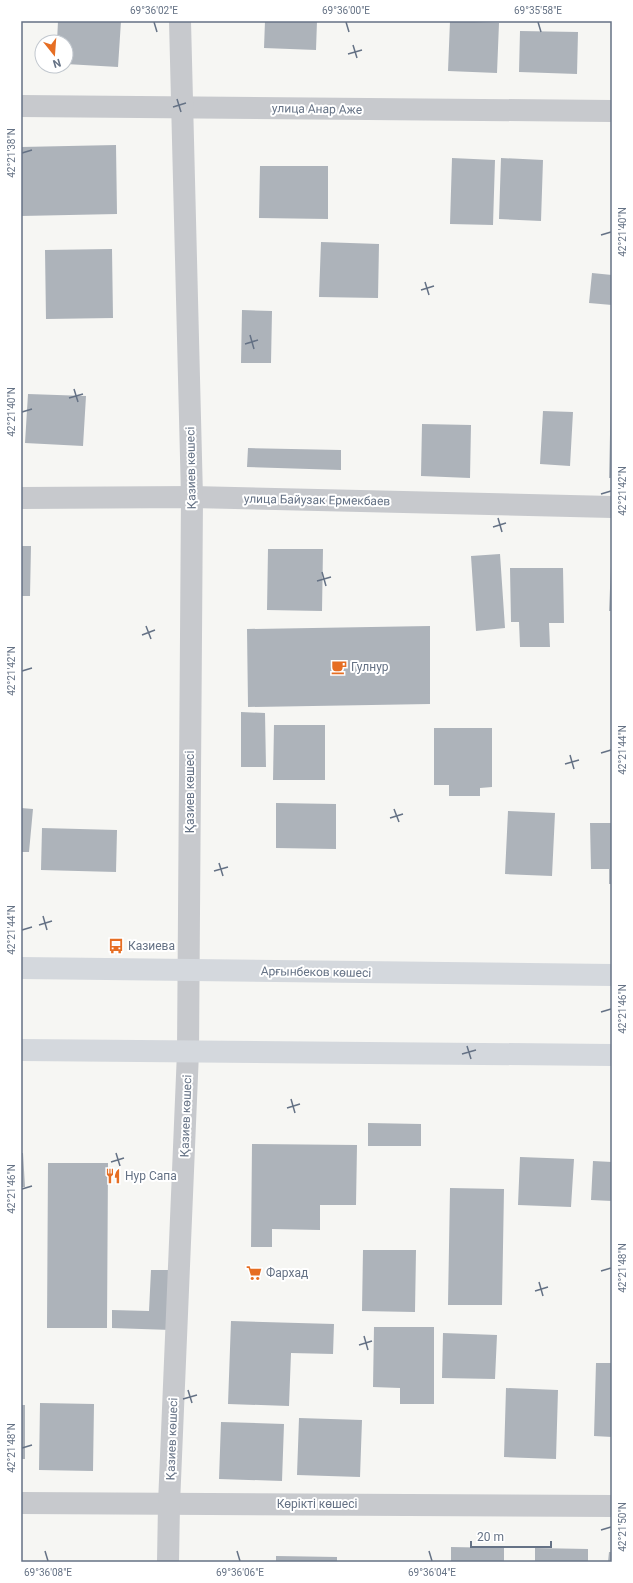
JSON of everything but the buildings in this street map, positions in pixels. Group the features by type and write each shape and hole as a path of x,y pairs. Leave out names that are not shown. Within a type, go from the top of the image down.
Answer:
{"main road":[{"name":"Арғынбеков көшесі","path":"21,968 612,975"},
{"path":"21,1050 612,1055"}],"street":[{"name":"Қазиев көшесі","path":"168,1562 169,1504 188,1052 189,970 192,497 180,21"},
{"name":"улица Анар Аже","path":"21,106 612,111"},
{"name":"улица Байузак Ермекбаев","path":"21,498 192,497 612,507"},
{"name":"Көрікті көшесі","path":"21,1503 612,1506"}],"place":[{"name":"Гулнур","path":"339,667"},
{"name":"Казиева","path":"116,946"},
{"name":"Нур Сапа","path":"113,1176"},
{"name":"Фархад","path":"254,1273"}]}
